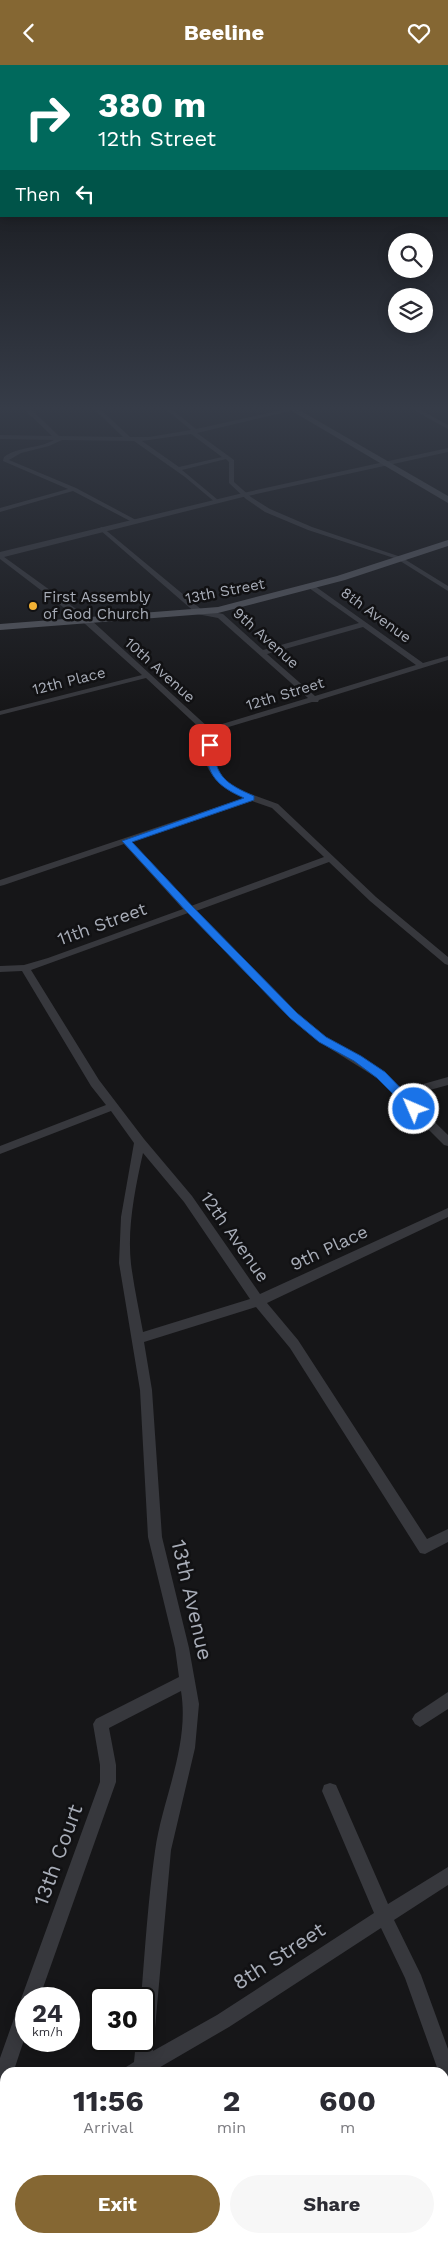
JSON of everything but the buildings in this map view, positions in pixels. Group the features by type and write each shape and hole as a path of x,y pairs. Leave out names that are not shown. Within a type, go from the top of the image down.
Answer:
{"main road":[{"name":"13th Street","path":"405,561 448,543"},
{"name":"13th Street","path":"0,627 91,624 220,616 405,561 448,551"},
{"name":"13th Street","path":"0,634 200,612 316,589"}],"street":[{"path":"111,509 134,521"},
{"path":"0,555 185,509"},
{"path":"265,509 281,519 405,561 448,589"},
{"name":"9th Avenue","path":"102,529 200,612 220,616 315,700"},
{"name":"10th Avenue","path":"0,555 91,624 208,731"},
{"name":"8th Avenue","path":"316,589 422,666"},
{"path":"261,653 365,624"},
{"name":"12th Street","path":"208,731 448,658"},
{"name":"12th Place","path":"0,713 146,676"},
{"path":"208,731 210,763 215,773 230,789 275,806 331,859 371,902 448,962"},
{"path":"1,883 251,798"},
{"path":"126,841 189,909 306,1027 381,1075 448,1142"},
{"name":"11th Street","path":"24,968 331,859"},
{"path":"0,969 24,968"},
{"name":"12th Avenue","path":"24,968 95,1083 140,1142 188,1199 258,1301 294,1344 425,1548 448,1535"},
{"path":"400,1095 448,1081"},
{"path":"0,1150 113,1105"},
{"name":"13th Avenue","path":"137,2067 163,1850 187,1748 191,1704 188,1680 155,1537 146,1390 125,1263 124,1244 132,1179 140,1142"},
{"name":"9th Place","path":"138,1339 258,1301 448,1212"},
{"name":"13th Court","path":"34,1987 108,1782 108,1765 101,1724 188,1680"},
{"path":"420,1719 448,1699"},
{"path":"330,1791 384,1916 412,1975 446,2067"},
{"name":"8th Street","path":"141,2067 223,2021 448,1875"},
{"path":"6,2067 15,2040"}],"place":[{"name":"First Assembly of God Church","path":"33,606"}],"route":[{"path":"210,745 210,763 215,773 230,789 251,798 126,841 189,909 306,1027 381,1075 414,1109"}]}
